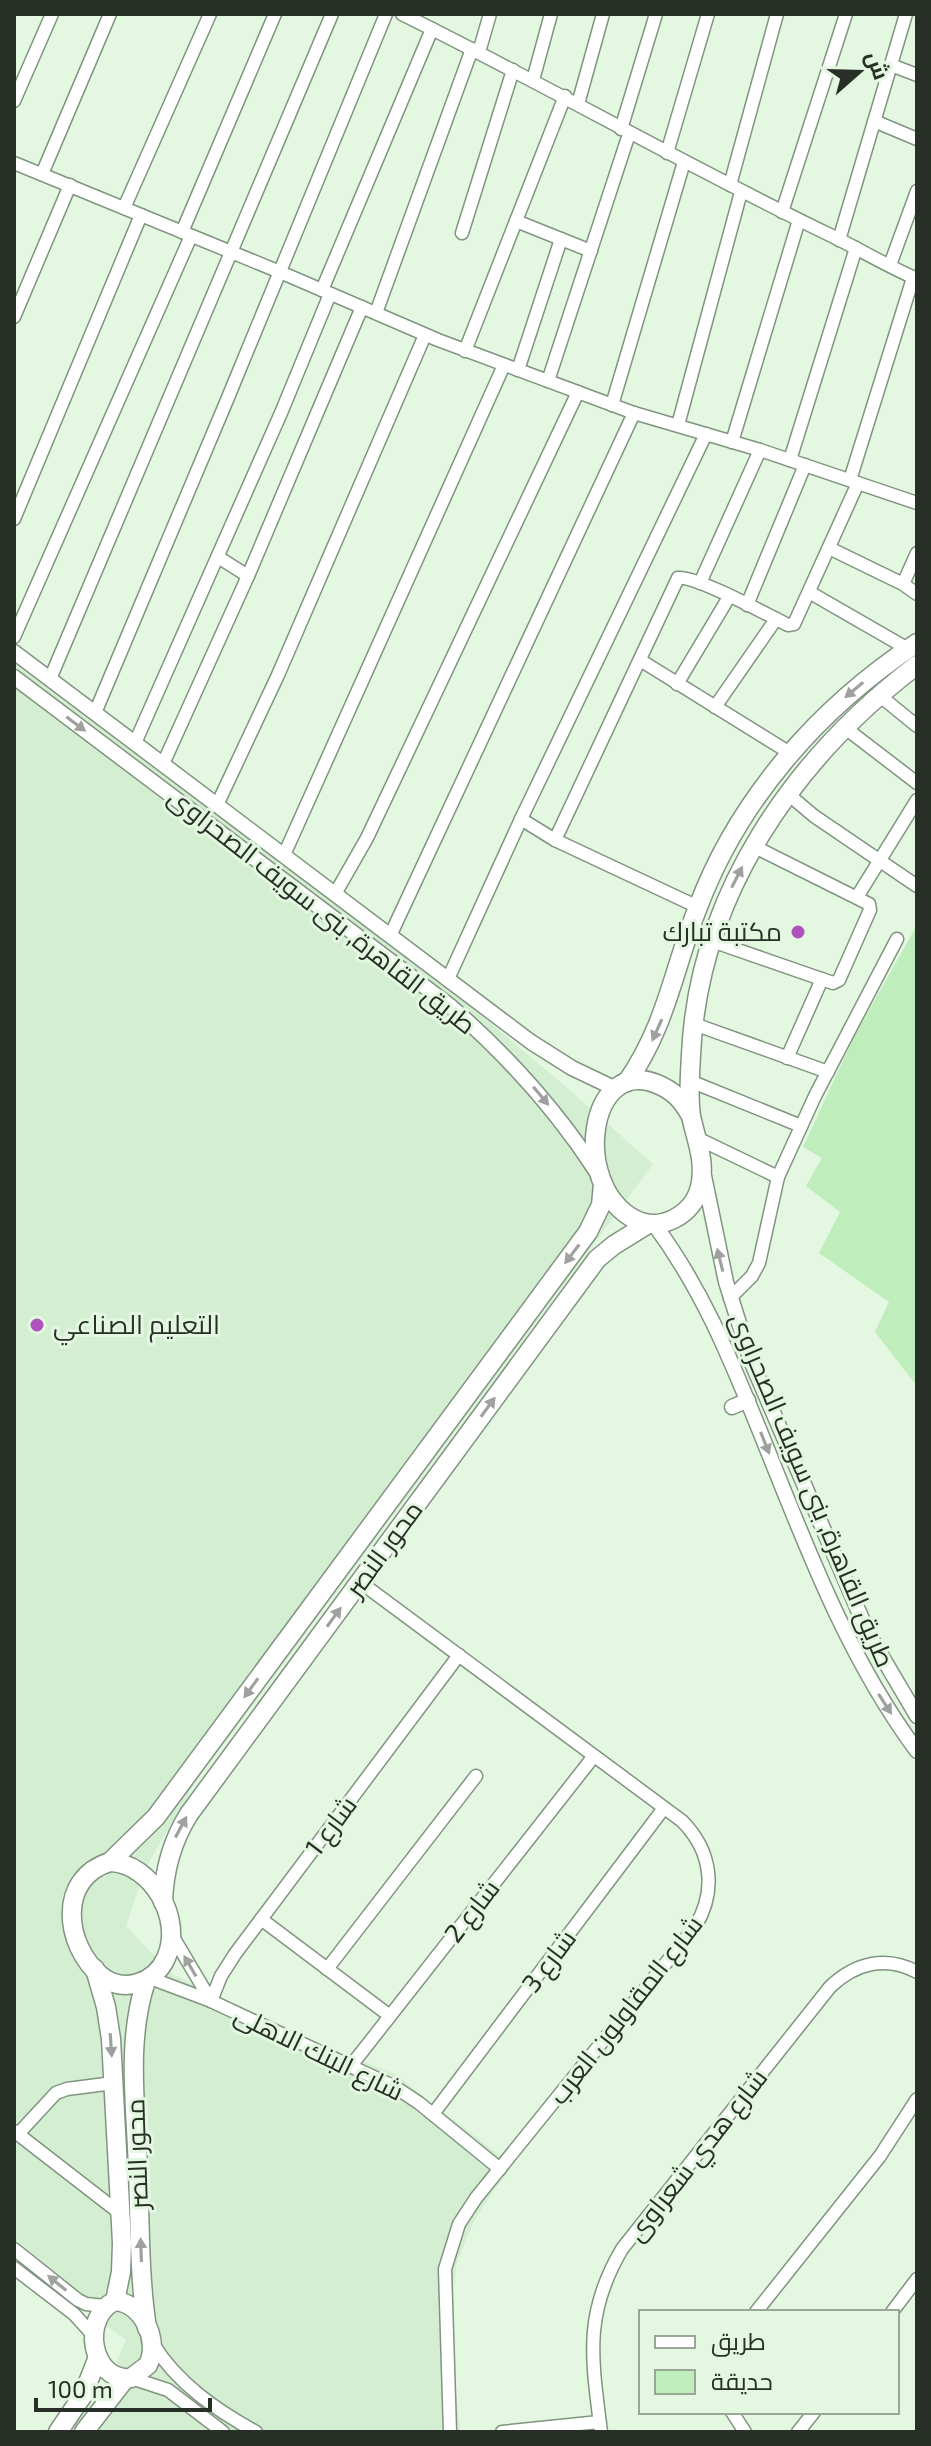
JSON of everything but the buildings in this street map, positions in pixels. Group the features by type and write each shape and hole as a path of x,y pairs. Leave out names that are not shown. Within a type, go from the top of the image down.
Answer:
{"highway":[{"path":"691,1116 694,1024 712,941 724,903 753,846 788,794 844,727 915,658"},
{"path":"621,1085 653,1082 682,1099 691,1116 699,1139 702,1163 699,1191 690,1206 670,1221 651,1224 623,1212 601,1180 594,1159 593,1140 605,1103 650,1046 672,990 698,907 738,826 790,753 834,708 915,658"},
{"path":"672,990 677,1000 686,1003 699,995"},
{"name":"محور النصر","path":"110,1862 156,1817 588,1232 601,1205 601,1180"},
{"name":"محور النصر","path":"163,1902 167,1861 182,1825 597,1259 614,1245 651,1224"},
{"path":"110,1862 131,1866 143,1874 163,1902 170,1930 168,1953 161,1967 148,1979 123,1985 107,1980 95,1969 80,1945 72,1923 71,1906 75,1889 85,1875 110,1862"},
{"name":"محور النصر","path":"95,1969 109,2023 121,2214 122,2258 110,2304"},
{"name":"محور النصر","path":"148,1979 138,2009 134,2053 142,2286 150,2336"},
{"path":"84,2432 128,2378 148,2365 150,2336 134,2307 110,2304 97,2320 93,2335 98,2357 111,2373 128,2378"},
{"path":"58,2432 83,2395 98,2357"},
{"path":"83,2395 101,2410"}],"main road":[{"name":"طريق القاهرة, بنى سويف الصحراوى","path":"14,652 531,1042 572,1068 621,1085"},
{"name":"طريق القاهرة, بنى سويف الصحراوى","path":"14,677 427,987 471,1024 513,1064 550,1106 601,1180"},
{"path":"513,1064 531,1042"},
{"name":"طريق القاهرة, بنى سويف الصحراوى","path":"702,1163 730,1298 751,1361 868,1633 917,1716"},
{"name":"طريق القاهرة, بنى سويف الصحراوى","path":"651,1224 702,1297 748,1400 817,1572 852,1647 885,1705 917,1751"},
{"path":"732,1407 748,1400"}],"street":[{"path":"14,101 52,14"},
{"path":"42,174 110,14"},
{"path":"124,208 210,14"},
{"path":"14,637 187,234 275,14"},
{"path":"50,679 332,14"},
{"path":"95,713 386,14"},
{"path":"402,14 431,23 625,131 915,278 854,481 829,548 794,624 788,625 700,583 678,578 555,840"},
{"path":"376,313 490,14"},
{"path":"533,80 551,14"},
{"path":"578,104 603,14"},
{"path":"548,381 591,251 656,14"},
{"path":"667,153 708,14"},
{"path":"678,425 777,14"},
{"path":"782,212 846,14"},
{"path":"839,240 906,14"},
{"path":"135,743 218,557 431,23"},
{"path":"891,65 917,75"},
{"path":"462,233 513,70"},
{"path":"465,351 565,96"},
{"path":"874,121 917,139"},
{"path":"612,405 684,162"},
{"path":"14,163 465,351 634,413 760,450 917,503"},
{"path":"14,317 70,185"},
{"path":"890,265 917,191"},
{"path":"14,519 141,215"},
{"path":"732,442 799,220"},
{"path":"516,221 591,251"},
{"path":"518,370 561,239"},
{"path":"790,460 856,248"},
{"path":"163,764 248,576 362,307"},
{"path":"217,805 290,648 425,335"},
{"path":"284,855 504,365"},
{"path":"335,894 367,838 578,392"},
{"path":"390,936 634,413"},
{"path":"448,979 521,819 706,434"},
{"path":"700,583 760,450"},
{"path":"747,605 805,465"},
{"path":"829,548 917,594"},
{"path":"903,584 917,553"},
{"path":"218,557 248,576"},
{"path":"809,592 915,658"},
{"path":"677,684 729,597"},
{"path":"715,707 776,619"},
{"path":"640,660 790,753"},
{"path":"879,695 917,726"},
{"path":"844,727 917,783"},
{"path":"788,794 917,886"},
{"path":"857,897 917,800"},
{"path":"521,819 555,840 698,907"},
{"path":"712,941 838,982 870,910 869,904 857,897 753,846"},
{"path":"730,1298 752,1276 759,1263 778,1177 897,939"},
{"path":"787,1058 822,979"},
{"path":"694,1024 828,1072"},
{"path":"690,1081 801,1126"},
{"path":"699,1139 778,1177"},
{"name":"شارع المقاولون العرب","path":"360,1582 689,1829 705,1856 709,1888 695,1927 459,2224 445,2269 450,2432"},
{"name":"شارع 1","path":"211,2001 227,1965 459,1655"},
{"name":"شارع 2","path":"350,2067 594,1756"},
{"path":"327,1969 476,1776"},
{"name":"شارع 3","path":"433,2114 664,1808"},
{"path":"261,1919 390,2016"},
{"name":"شارع البنك الاهلى","path":"170,1930 211,2001"},
{"name":"شارع هدي شعراوى","path":"600,2427 591,2348 593,2329 600,2294 622,2249 830,1987 849,1972 870,1964 903,1964 917,1972"},
{"name":"شارع البنك الاهلى","path":"148,1979 211,2001 395,2087 500,2169"},
{"path":"113,2083 56,2093 16,2132 121,2214"},
{"path":"758,2310 880,2156 917,2099"},
{"path":"14,2238 31,2262"},
{"path":"14,2249 78,2300 86,2304 110,2304"},
{"path":"17,2274 74,2314 93,2335"},
{"path":"894,2310 917,2279"},
{"path":"150,2336 170,2368 189,2387 256,2432"},
{"path":"128,2378 168,2390 223,2432"},
{"path":"733,2414 745,2432"},
{"path":"798,2432 812,2414"},
{"path":"502,2432 600,2427"}],"shaded area":[{"path":"14,663 470,1006 653,1164 195,1783 145,1869 126,1926 172,1974 336,2051 395,2074 513,2166 474,2221 457,2262 452,2299 452,2350 460,2432 70,2432 108,2382 126,2340 14,2259"}],"green space":[{"path":"917,925 917,1386 875,1332 889,1302 819,1253 840,1212 806,1186 822,1158 803,1147 854,1037"}],"place":[{"name":"مكتبة تبارك","path":"798,932"},
{"name":"التعليم الصناعي","path":"37,1325"}]}
